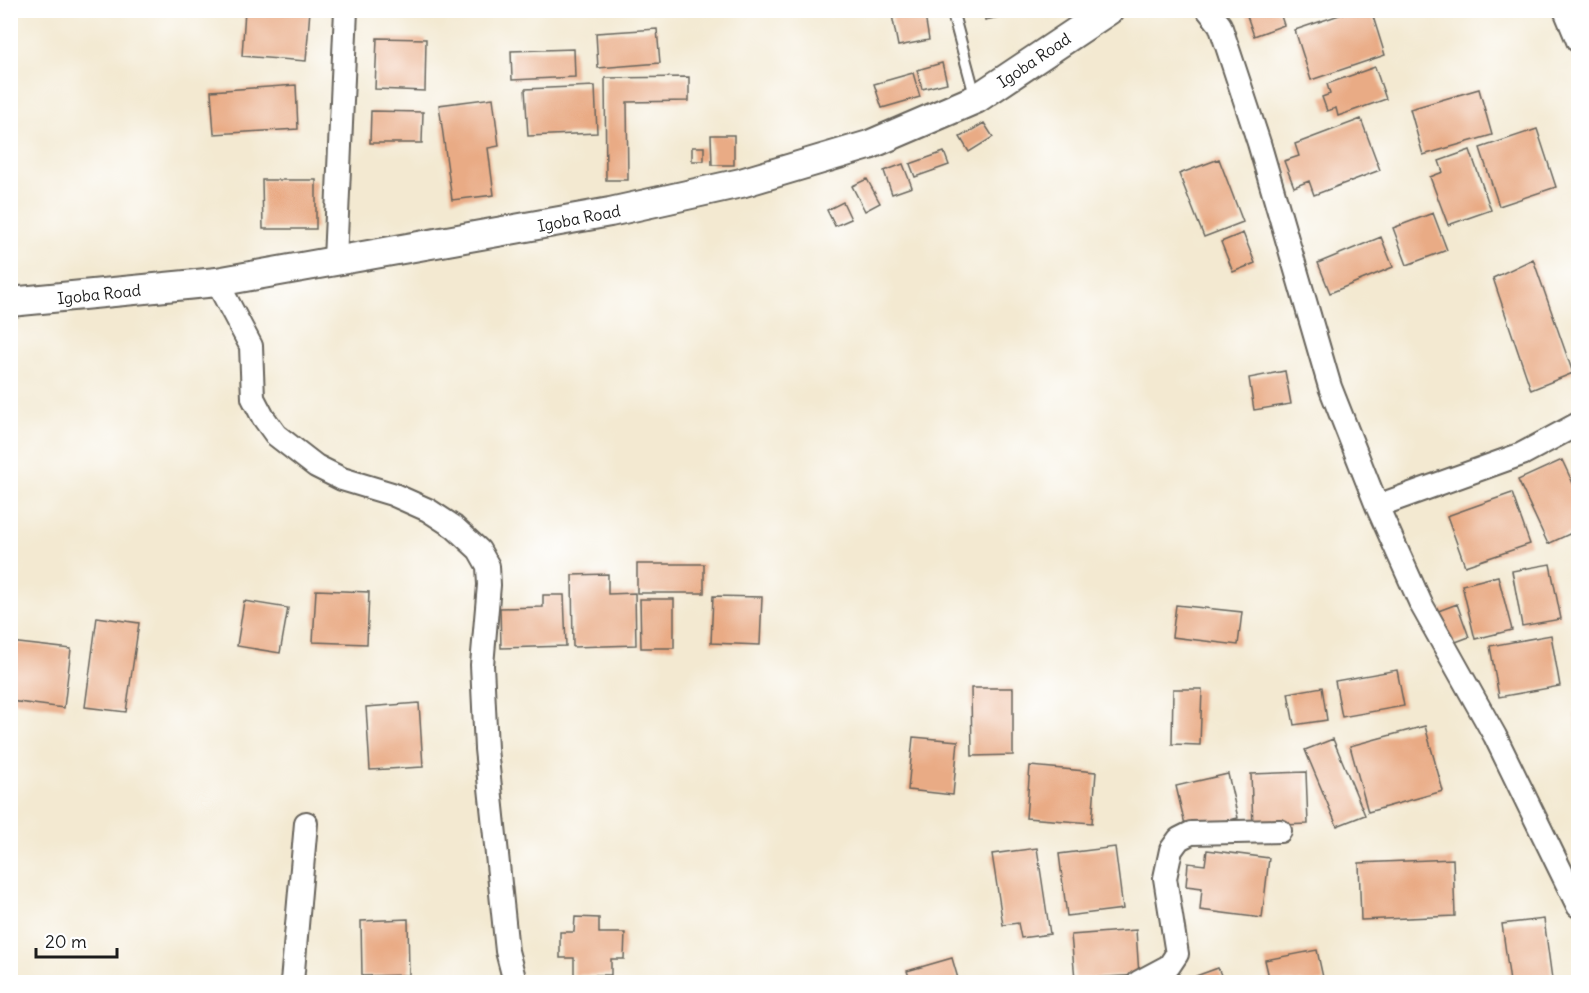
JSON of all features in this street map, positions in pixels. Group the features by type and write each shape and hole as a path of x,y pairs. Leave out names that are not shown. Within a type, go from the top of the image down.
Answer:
{"street":[{"path":"335,260 346,10"},
{"name":"Igoba Road","path":"10,302 217,282 610,213 741,183 869,146 976,99 1108,10"},
{"path":"1208,10 1220,26 1259,143 1330,387 1377,506 1421,604 1495,736 1578,906"},
{"path":"1565,10 1578,40"},
{"path":"217,282 251,346 253,398 276,435 316,466 342,479 392,494 428,510 463,534 479,550 488,566 489,585 482,665 486,749 507,951 514,982"},
{"path":"1377,506 1522,454 1578,424"},
{"path":"292,982 306,823"},
{"path":"1139,982 1169,966 1177,954 1165,878 1172,850 1179,839 1191,833 1280,831"}],"lane":[{"path":"952,10 976,99"}],"building":[{"path":"245,10 310,10 306,61 242,56"},
{"path":"891,10 924,10 929,40 898,46"},
{"path":"983,10 1026,10 1026,11 985,20"},
{"path":"1245,10 1279,10 1284,25 1254,36"},
{"path":"1354,10 1371,10 1385,55 1311,80 1295,30"},
{"path":"657,29 660,63 598,68 596,33"},
{"path":"377,38 426,39 425,91 375,89"},
{"path":"574,49 575,77 512,80 511,51"},
{"path":"942,63 947,83 922,89 917,70"},
{"path":"1375,67 1386,99 1338,116 1336,108 1327,111 1322,97 1330,94 1327,84"},
{"path":"913,73 920,97 882,108 874,84"},
{"path":"689,77 689,101 627,102 628,180 606,180 605,78"},
{"path":"296,85 298,129 214,134 211,91"},
{"path":"595,86 597,133 528,136 525,89"},
{"path":"1479,89 1492,135 1423,155 1410,109"},
{"path":"493,98 499,146 488,148 494,195 452,200 439,105"},
{"path":"371,111 423,112 422,143 370,143"},
{"path":"1361,119 1380,170 1314,195 1309,181 1294,187 1284,161 1299,156 1295,144"},
{"path":"984,123 993,137 969,152 960,137"},
{"path":"1537,129 1556,187 1499,206 1480,148"},
{"path":"711,135 734,135 734,165 712,165"},
{"path":"692,147 704,147 704,161 692,161"},
{"path":"1470,150 1491,210 1448,225 1430,177 1443,172 1439,161"},
{"path":"944,152 949,165 915,177 910,164"},
{"path":"1219,159 1243,222 1204,237 1179,174"},
{"path":"903,164 912,187 892,194 884,171"},
{"path":"867,179 880,203 865,211 852,186"},
{"path":"262,180 316,180 316,229 263,229"},
{"path":"843,202 851,219 835,226 827,210"},
{"path":"1433,213 1447,250 1407,265 1393,228"},
{"path":"1243,233 1255,263 1233,272 1221,242"},
{"path":"1381,237 1393,267 1330,293 1318,263"},
{"path":"1533,259 1573,373 1531,390 1493,278"},
{"path":"1285,371 1291,404 1254,410 1249,378"},
{"path":"1562,460 1578,494 1578,530 1548,544 1518,480"},
{"path":"1512,493 1530,544 1465,566 1447,516"},
{"path":"637,564 704,564 704,593 637,593"},
{"path":"1550,564 1561,619 1522,626 1512,571"},
{"path":"608,574 608,594 635,593 636,645 573,647 572,575"},
{"path":"1498,576 1512,630 1475,639 1462,585"},
{"path":"316,590 369,592 367,644 313,642"},
{"path":"543,595 564,595 566,646 501,648 500,608 543,607"},
{"path":"713,596 762,597 760,645 711,643"},
{"path":"640,599 674,599 674,648 641,648"},
{"path":"244,601 288,608 280,653 237,646"},
{"path":"1457,604 1469,637 1445,646 1433,613"},
{"path":"1176,605 1242,612 1238,645 1172,637"},
{"path":"97,617 139,623 126,712 85,707"},
{"path":"1551,635 1560,686 1499,697 1490,646"},
{"path":"10,642 71,649 64,708 10,701"},
{"path":"1397,670 1404,706 1342,717 1335,681"},
{"path":"1322,687 1327,720 1294,725 1288,693"},
{"path":"971,688 1013,688 1013,755 972,756"},
{"path":"1173,689 1202,689 1200,745 1172,744"},
{"path":"419,703 423,767 370,770 366,707"},
{"path":"1574,714 1578,714 1578,732 1577,732"},
{"path":"1425,726 1443,791 1368,812 1350,746"},
{"path":"913,737 958,741 953,795 908,790"},
{"path":"1333,739 1365,815 1337,826 1305,750"},
{"path":"1030,766 1096,772 1092,823 1026,818"},
{"path":"1306,772 1308,824 1253,826 1251,774"},
{"path":"1228,774 1238,818 1186,829 1176,786"},
{"path":"1115,847 1123,909 1067,916 1059,854"},
{"path":"1037,848 1050,934 1021,938 1018,923 1003,925 992,854"},
{"path":"1207,850 1269,858 1262,918 1200,910 1202,888 1186,886 1188,863 1205,865"},
{"path":"1453,859 1455,916 1361,920 1359,863"},
{"path":"575,917 599,918 599,933 625,933 624,959 611,959 611,975 574,975 574,958 560,958 560,932 574,932"},
{"path":"408,919 409,975 362,976 361,921"},
{"path":"1544,919 1552,979 1510,982 1502,924"},
{"path":"1136,930 1139,975 1075,979 1071,935"},
{"path":"1317,950 1324,982 1270,982 1265,960"},
{"path":"952,958 959,982 911,982 907,971"},
{"path":"1218,968 1224,982 1198,982 1196,976"},
{"path":"468,978 497,978 497,982 468,982"}]}
